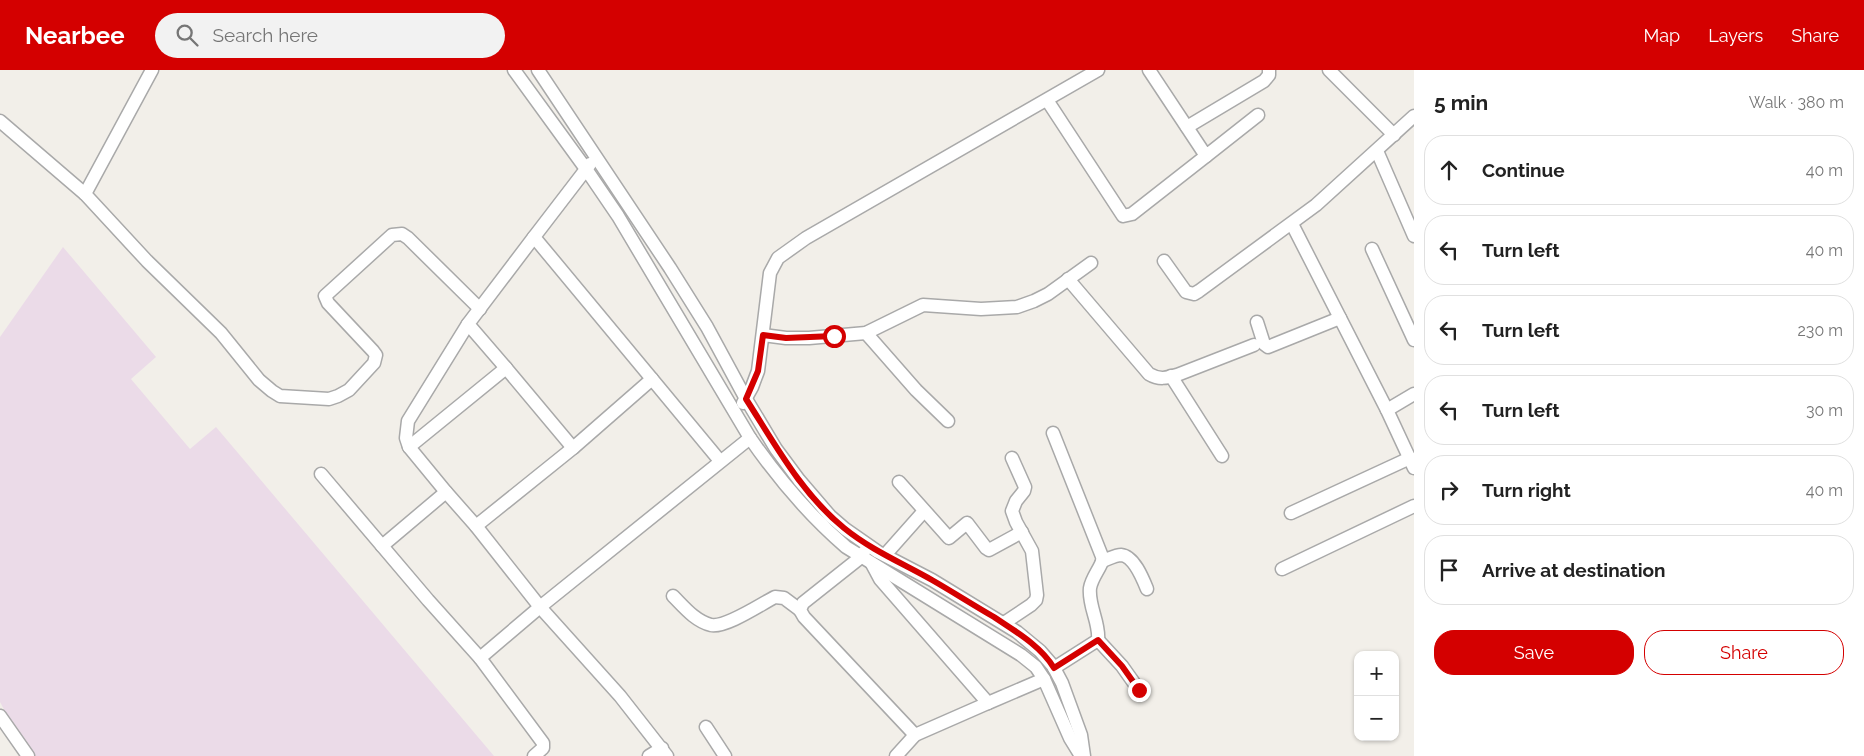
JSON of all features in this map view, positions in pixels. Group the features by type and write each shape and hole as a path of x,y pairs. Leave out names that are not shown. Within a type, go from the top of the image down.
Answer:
{"street":[{"path":"81,190 152,70"},
{"path":"514,70 618,216 750,438 770,466 821,524 846,547 1021,655 1036,667 1044,679 1070,738 1083,756"},
{"path":"538,70 689,298 776,449 799,480 830,516 845,529 869,546 932,580 1017,632 1040,651 1054,668 1062,683 1081,735 1083,756"},
{"path":"735,413 746,399 758,371 770,272 778,258 786,250 1098,70"},
{"path":"1149,70 1206,156"},
{"path":"1187,127 1264,81 1269,75 1269,70"},
{"path":"1329,70 1394,135"},
{"path":"1047,100 1124,216 1132,214 1258,114"},
{"path":"1164,261 1186,292 1194,294 1316,205 1414,116"},
{"path":"0,121 81,190 148,261 221,333 259,380 280,396 329,399 338,396 349,390 374,363 376,355 328,303 325,296 392,235 402,234 408,238 473,302"},
{"path":"1377,151 1414,236"},
{"path":"596,156 534,237 473,302 468,324 408,421 406,438 409,448 476,526 540,607 620,696 664,752 649,756"},
{"path":"1291,513 1412,463 1292,224"},
{"path":"534,237 720,461"},
{"path":"1372,249 1414,340"},
{"path":"763,335 809,338 866,333 923,305 981,309 1016,307 1048,294 1091,263"},
{"path":"1068,279 1150,374 1159,378 1171,376 1254,345"},
{"path":"673,310 689,298"},
{"path":"1257,322 1264,344 1268,346 1340,318"},
{"path":"468,324 573,448"},
{"path":"866,333 916,390 948,421"},
{"path":"409,448 506,368"},
{"path":"1171,376 1222,456"},
{"path":"476,526 573,448 652,379"},
{"path":"1387,410 1414,394"},
{"path":"1053,433 1102,555 1102,561 1090,588 1098,640 1122,666 1139,690"},
{"path":"480,658 540,607 750,438"},
{"path":"1004,624 1036,600 1038,590 1033,572 1033,556 1012,512 1016,501 1025,487 1012,458"},
{"path":"321,474 480,658 543,743 543,748 534,756"},
{"path":"899,482 949,538 968,524 987,549 990,549 1022,532"},
{"path":"382,546 446,492"},
{"path":"1282,569 1414,506"},
{"path":"885,555 924,511"},
{"path":"800,610 803,603 866,560 869,546"},
{"path":"1102,561 1119,555 1125,556 1138,570 1147,589"},
{"path":"866,560 880,579 988,703"},
{"path":"674,596 698,618 713,625 725,623 775,597 784,598 800,610 804,617 915,735"},
{"path":"1054,668 1098,640"},
{"path":"896,756 915,735 1044,679"},
{"path":"0,716 28,756"},
{"path":"706,727 726,756"}],"shaded area":[{"path":"63,247 156,357 131,379 190,449 216,427 494,756 29,756 0,702 0,337"}],"route":[{"path":"834,336 786,338 763,335 758,371 746,399 776,449 799,480 830,516 878,552 932,580 1017,632 1040,651 1054,668 1098,640 1116,658 1139,690"}]}
